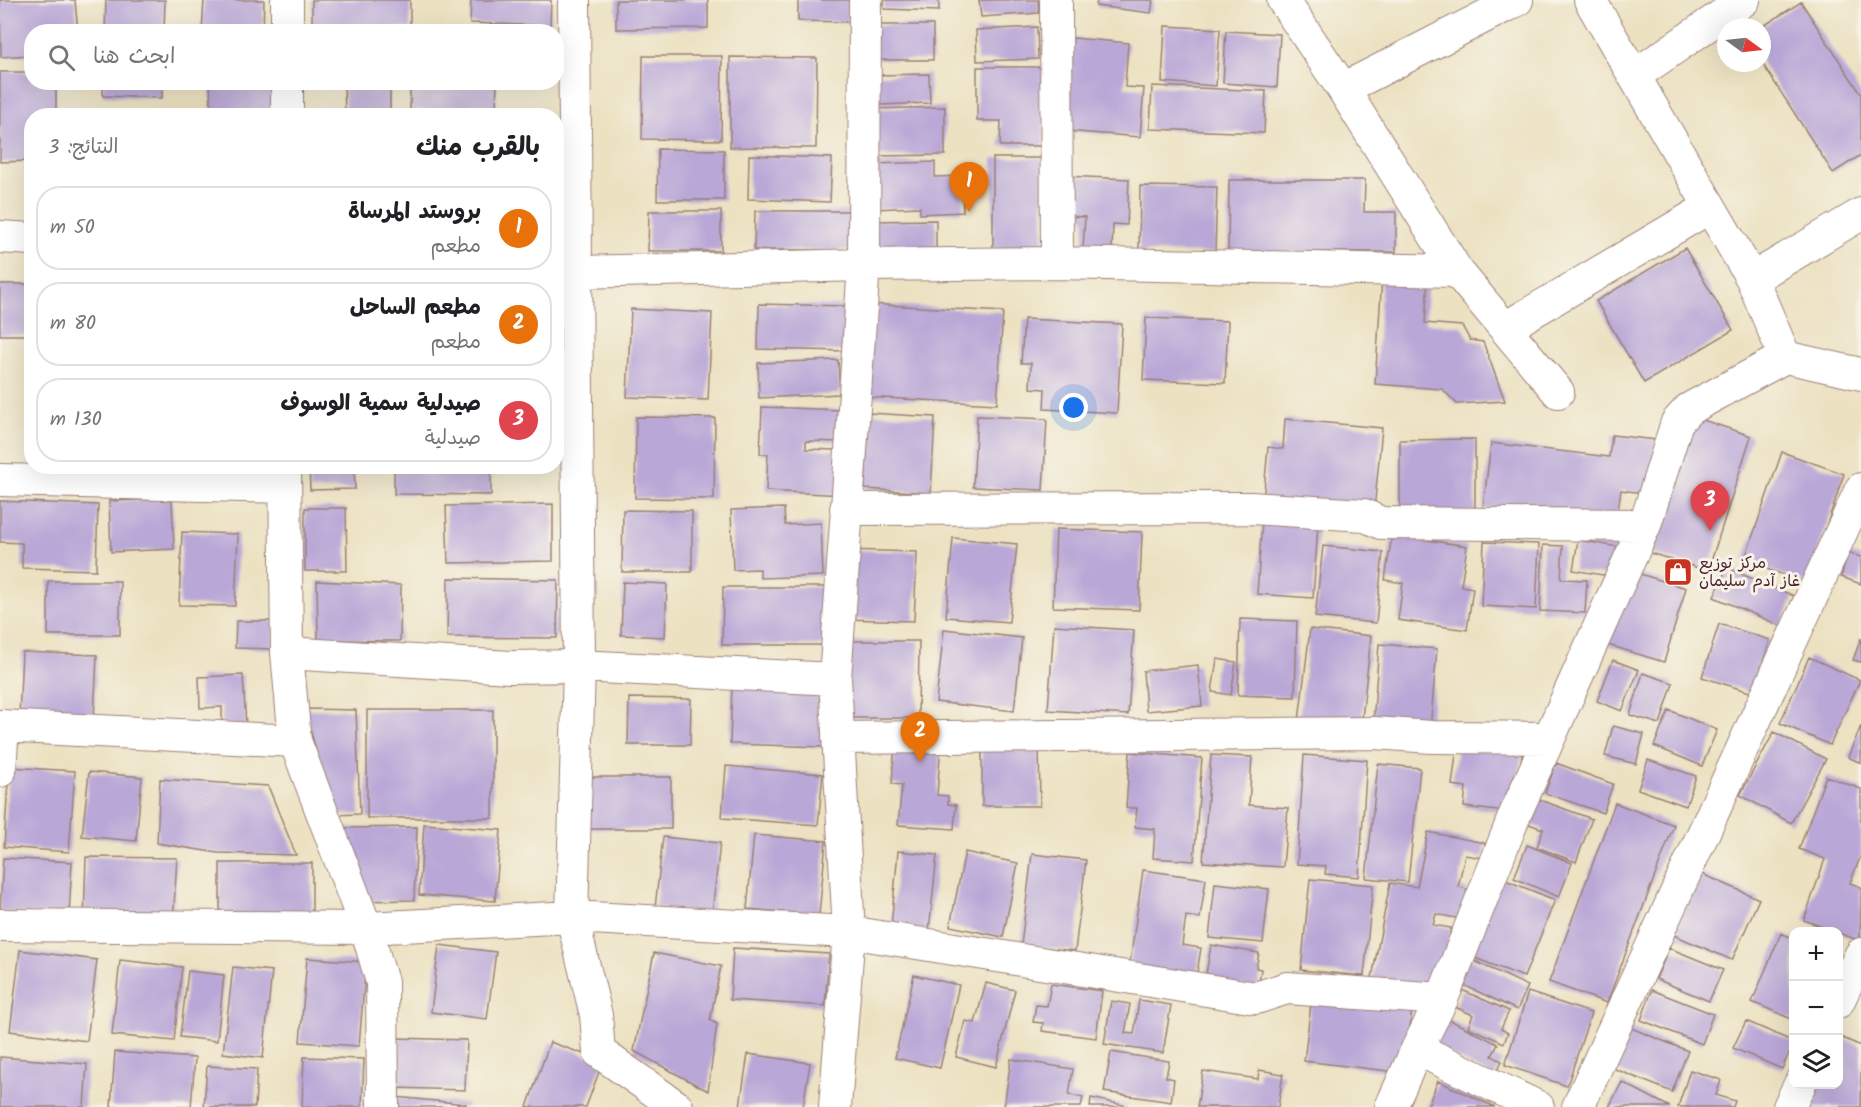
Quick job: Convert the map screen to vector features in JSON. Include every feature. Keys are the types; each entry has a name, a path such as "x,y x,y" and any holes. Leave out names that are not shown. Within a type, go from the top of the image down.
{"street":[{"path":"287,0 287,24"},
{"path":"574,0 567,271 579,666 572,917 596,1015 599,1052 677,1107"},
{"path":"835,1107 849,932 835,679 864,265 865,0"},
{"path":"1056,0 1057,263"},
{"path":"1284,0 1457,271 1558,392"},
{"path":"1343,90 1517,0"},
{"path":"1590,0 1752,279 1785,357"},
{"path":"1634,76 1744,0"},
{"path":"287,90 287,108"},
{"path":"1505,328 1710,207"},
{"path":"1752,279 1861,214"},
{"path":"0,237 24,238"},
{"path":"567,271 1057,263 1457,271"},
{"path":"1391,1107 1442,999 1516,812 1645,525 1677,422 1689,409 1785,357 1861,374"},
{"path":"0,480 284,477 287,653 295,741 366,928 382,982 383,1107"},
{"path":"1578,1107 1861,489"},
{"path":"846,509 1251,508 1364,515 1381,523 1645,525"},
{"path":"287,653 510,667 579,666 835,679"},
{"path":"0,771 2,726 295,741"},
{"path":"838,738 1363,733 1432,737 1549,738"},
{"path":"0,925 366,928 572,917 849,932 1256,998 1287,988 1442,999"},
{"path":"1843,993 1861,954"},
{"path":"1417,1049 1538,1107"},
{"path":"1789,1107 1798,1089"}],"building":[{"path":"0,0 75,0 77,24 24,24 24,56 1,57"},
{"path":"106,0 165,0 164,24 105,24"},
{"path":"204,0 264,0 263,24 202,24"},
{"path":"312,0 410,0 410,24 312,24"},
{"path":"471,0 551,0 550,24 470,23"},
{"path":"616,0 708,0 708,28 616,29"},
{"path":"798,0 849,0 849,22 798,21"},
{"path":"884,0 939,0 939,11 884,9"},
{"path":"979,0 1038,0 1039,13 981,17"},
{"path":"1097,0 1153,0 1151,13 1096,6"},
{"path":"1801,2 1861,94 1861,155 1833,173 1768,72 1771,72 1771,21"},
{"path":"872,25 933,25 933,60 872,60"},
{"path":"1165,26 1220,29 1216,86 1162,82"},
{"path":"1037,27 1038,59 977,61 976,30"},
{"path":"1226,31 1280,34 1277,87 1223,83"},
{"path":"1073,38 1128,43 1125,87 1144,88 1140,137 1065,131"},
{"path":"643,56 722,56 721,140 642,139"},
{"path":"730,57 817,58 816,148 730,147"},
{"path":"977,67 1044,67 1044,146 1000,146 1001,121 977,121"},
{"path":"0,72 24,72 24,90 56,90 56,108 24,108 24,161 0,162"},
{"path":"929,74 930,103 878,105 877,75"},
{"path":"1152,86 1266,91 1264,133 1150,129"},
{"path":"103,90 162,90 162,98 103,96"},
{"path":"210,90 274,90 276,108 211,108"},
{"path":"344,90 390,90 390,108 345,108"},
{"path":"410,90 497,90 496,108 410,108"},
{"path":"945,107 945,155 874,156 873,109"},
{"path":"658,149 724,150 724,200 657,200"},
{"path":"749,155 832,158 830,202 748,199"},
{"path":"993,158 1043,158 1043,249 993,250"},
{"path":"935,162 935,177 962,176 963,212 920,214 920,207 874,209 873,164"},
{"path":"1065,176 1129,179 1127,225 1113,224 1112,250 1083,249 1085,217 1063,216"},
{"path":"1229,180 1365,180 1364,212 1396,212 1396,252 1228,252"},
{"path":"1140,186 1217,187 1215,253 1139,252"},
{"path":"649,211 721,211 721,251 648,251"},
{"path":"755,211 853,211 853,250 754,250"},
{"path":"936,220 936,257 873,257 872,221"},
{"path":"1685,248 1733,330 1644,383 1596,301"},
{"path":"1382,277 1428,280 1425,323 1462,326 1470,340 1483,342 1505,401 1457,404 1442,389 1375,384"},
{"path":"0,284 24,284 24,335 0,335"},
{"path":"759,304 848,306 847,351 758,349"},
{"path":"870,304 1003,312 997,404 865,397"},
{"path":"631,309 712,313 708,400 627,397"},
{"path":"1146,318 1228,321 1225,383 1143,380"},
{"path":"1024,319 1122,324 1117,413 1044,409 1045,389 1030,388 1031,363 1021,363"},
{"path":"838,360 840,394 759,398 758,363"},
{"path":"762,407 843,410 842,442 806,441 806,449 836,450 844,495 766,491 768,454 760,454"},
{"path":"869,413 935,417 931,493 865,489"},
{"path":"977,416 1047,419 1043,490 973,487"},
{"path":"1691,416 1751,436 1708,571 1647,552"},
{"path":"636,417 715,418 714,499 635,498"},
{"path":"1285,419 1382,428 1374,511 1263,502 1268,447 1283,449"},
{"path":"1612,435 1656,440 1649,494 1621,490 1616,523 1483,508 1491,443 1609,457"},
{"path":"1475,439 1475,513 1400,512 1400,440"},
{"path":"1782,452 1844,474 1807,583 1744,561"},
{"path":"179,474 254,474 254,475 179,477"},
{"path":"309,474 354,474 355,489 310,490"},
{"path":"394,474 491,474 491,495 394,494"},
{"path":"172,499 174,549 111,552 109,501"},
{"path":"0,501 98,505 96,570 22,568 22,543 0,542"},
{"path":"553,504 553,561 448,563 446,506"},
{"path":"305,508 346,508 347,571 305,571"},
{"path":"784,508 785,525 821,523 823,576 760,578 760,569 733,570 731,510"},
{"path":"623,510 692,511 692,572 622,572"},
{"path":"1262,520 1318,524 1313,598 1257,594"},
{"path":"1056,529 1142,532 1139,610 1053,607"},
{"path":"182,532 238,534 235,606 179,605"},
{"path":"1392,535 1467,546 1461,586 1473,588 1467,630 1398,620 1403,583 1385,580"},
{"path":"953,538 1017,544 1009,622 946,617"},
{"path":"1578,540 1619,547 1614,577 1573,570"},
{"path":"1484,542 1539,544 1536,609 1481,606"},
{"path":"1543,545 1563,546 1561,579 1587,580 1585,613 1540,611"},
{"path":"1323,546 1383,552 1376,623 1315,617"},
{"path":"845,550 917,552 914,621 843,619"},
{"path":"1848,553 1861,557 1861,584 1841,577"},
{"path":"1727,568 1794,596 1781,626 1714,597"},
{"path":"1630,571 1686,588 1664,662 1608,645"},
{"path":"448,578 558,580 557,638 447,637"},
{"path":"48,581 120,581 120,635 48,635"},
{"path":"317,581 401,585 400,641 318,640"},
{"path":"623,582 667,584 665,637 621,635"},
{"path":"723,587 828,587 828,645 722,645"},
{"path":"1240,619 1297,621 1295,697 1238,695"},
{"path":"236,621 275,621 274,649 235,648"},
{"path":"1719,624 1770,640 1753,693 1702,677"},
{"path":"1054,625 1134,630 1128,715 1048,710"},
{"path":"944,629 1022,638 1014,711 936,702"},
{"path":"1310,629 1371,636 1361,728 1299,721"},
{"path":"1861,638 1861,662 1853,660"},
{"path":"845,641 919,641 918,718 844,718"},
{"path":"1379,644 1437,649 1430,730 1373,725"},
{"path":"22,652 97,655 94,720 19,717"},
{"path":"1809,657 1860,680 1830,745 1780,723"},
{"path":"1217,659 1236,662 1231,695 1212,692"},
{"path":"1613,660 1639,670 1622,711 1597,701"},
{"path":"1198,665 1202,706 1146,711 1143,671"},
{"path":"1643,673 1673,683 1660,724 1630,715"},
{"path":"243,675 246,727 222,728 222,707 200,708 199,677"},
{"path":"732,684 826,687 824,747 730,744"},
{"path":"629,698 691,699 690,745 628,745"},
{"path":"305,709 356,710 360,814 333,815"},
{"path":"367,710 493,710 493,818 367,818"},
{"path":"1669,710 1717,730 1702,766 1654,746"},
{"path":"1613,726 1644,734 1636,764 1605,756"},
{"path":"1861,726 1861,763 1848,757"},
{"path":"1774,732 1826,759 1791,823 1740,795"},
{"path":"1039,739 1040,806 982,806 982,740"},
{"path":"895,741 941,744 937,795 948,796 948,804 956,805 954,829 898,825 902,785 892,784"},
{"path":"1457,747 1522,754 1515,813 1464,807 1466,787 1452,785"},
{"path":"1130,752 1202,758 1194,861 1153,858 1155,829 1135,827 1137,808 1126,808"},
{"path":"1211,755 1252,757 1249,805 1288,808 1283,867 1203,862"},
{"path":"1304,755 1367,760 1359,877 1325,874 1326,866 1297,864"},
{"path":"1648,760 1696,776 1686,806 1638,789"},
{"path":"1556,763 1613,784 1603,813 1545,793"},
{"path":"1378,764 1420,768 1408,882 1366,878"},
{"path":"726,766 823,774 818,825 722,818"},
{"path":"9,767 75,771 69,852 4,847"},
{"path":"89,772 142,777 136,841 82,836"},
{"path":"1826,776 1861,789 1861,855 1850,883 1861,887 1860,941 1843,935 1843,927 1823,927 1804,920 1825,859 1799,849"},
{"path":"581,777 671,777 671,829 581,829"},
{"path":"160,779 268,786 296,855 218,853 157,843"},
{"path":"1535,798 1592,819 1576,862 1537,847 1543,829 1526,823"},
{"path":"1615,803 1674,825 1607,1003 1549,982"},
{"path":"424,824 501,830 495,901 419,895"},
{"path":"417,827 414,900 361,901 346,828"},
{"path":"1428,832 1485,843 1483,858 1465,855 1458,887 1467,889 1461,919 1436,914 1433,925 1451,928 1439,991 1372,978 1390,883 1417,887"},
{"path":"754,835 826,841 819,915 747,909"},
{"path":"663,837 720,843 712,914 655,908"},
{"path":"1527,845 1572,863 1559,897 1514,878"},
{"path":"898,851 937,855 929,931 891,927"},
{"path":"965,852 1018,863 1003,937 950,926"},
{"path":"1032,854 1086,860 1075,951 1021,945"},
{"path":"86,857 177,858 173,923 84,920"},
{"path":"3,858 72,862 69,915 0,912"},
{"path":"220,863 312,863 312,920 220,920"},
{"path":"1143,870 1206,879 1200,918 1186,916 1182,945 1201,948 1196,979 1129,969"},
{"path":"1700,873 1759,899 1732,960 1674,935"},
{"path":"1498,877 1555,900 1524,977 1467,955"},
{"path":"1310,879 1373,885 1364,976 1301,970"},
{"path":"1215,883 1269,889 1263,943 1209,938"},
{"path":"1781,933 1789,937 1789,1018 1752,1002"},
{"path":"439,945 496,952 487,1019 431,1012"},
{"path":"1211,945 1259,953 1256,968 1261,969 1258,989 1205,980"},
{"path":"733,948 829,954 825,1006 730,1000"},
{"path":"1669,948 1723,970 1709,1001 1656,979"},
{"path":"20,950 97,960 87,1041 10,1031"},
{"path":"654,953 721,966 710,1020 717,1024 708,1091 634,1051"},
{"path":"1466,957 1528,986 1517,1010 1455,981"},
{"path":"307,958 366,962 359,1046 300,1042"},
{"path":"120,960 182,967 174,1041 112,1035"},
{"path":"233,967 272,971 263,1058 223,1053"},
{"path":"188,971 224,975 217,1041 180,1037"},
{"path":"914,975 959,985 940,1068 895,1058"},
{"path":"986,983 1015,990 996,1067 956,1057 965,1021 975,1023"},
{"path":"1051,984 1102,991 1096,1038 1042,1031 1043,1023 1033,1022 1036,1005 1047,1006"},
{"path":"1462,990 1509,1011 1501,1029 1508,1033 1504,1043 1468,1027 1473,1015 1455,1007"},
{"path":"1652,990 1713,1014 1702,1044 1641,1020"},
{"path":"1528,992 1591,1013 1567,1086 1505,1065"},
{"path":"1312,995 1412,1008 1405,1073 1304,1061"},
{"path":"1139,1000 1171,1005 1163,1053 1104,1044 1111,1001 1130,1004 1125,1033 1134,1034"},
{"path":"1446,1018 1498,1044 1492,1056 1502,1061 1494,1077 1432,1045"},
{"path":"1746,1021 1789,1040 1789,1053 1782,1069 1733,1048"},
{"path":"1626,1026 1688,1051 1672,1092 1610,1067"},
{"path":"396,1038 467,1040 465,1090 395,1088"},
{"path":"1843,1038 1861,1046 1861,1107 1803,1107 1811,1089 1843,1089"},
{"path":"550,1042 603,1061 586,1107 527,1107"},
{"path":"115,1052 195,1058 191,1107 111,1107"},
{"path":"1111,1052 1169,1061 1166,1077 1174,1079 1171,1102 1104,1092"},
{"path":"748,1054 810,1063 803,1107 740,1106"},
{"path":"0,1057 87,1064 84,1107 0,1107"},
{"path":"304,1057 364,1059 362,1107 302,1107"},
{"path":"1011,1059 1073,1069 1069,1095 1083,1097 1081,1107 1004,1107"},
{"path":"207,1066 257,1069 255,1107 204,1107"},
{"path":"1259,1070 1283,1074 1278,1107 1197,1107 1203,1071 1258,1079"},
{"path":"1690,1070 1721,1080 1716,1095 1735,1101 1733,1107 1678,1107"},
{"path":"1438,1081 1495,1107 1427,1107"},
{"path":"1622,1082 1670,1107 1609,1107"},
{"path":"395,1097 466,1104 466,1107 394,1107"},
{"path":"1091,1098 1128,1106 1128,1107 1090,1107"}],"place":[{"name":"بروستد المرساة","path":"969,212"},
{"name":"صيدلية سمية الوسوف","path":"1710,531"},
{"name":"مركز توزيع غاز آدم سليمان","path":"1678,572"},
{"name":"مطعم الساحل","path":"920,762"}]}
